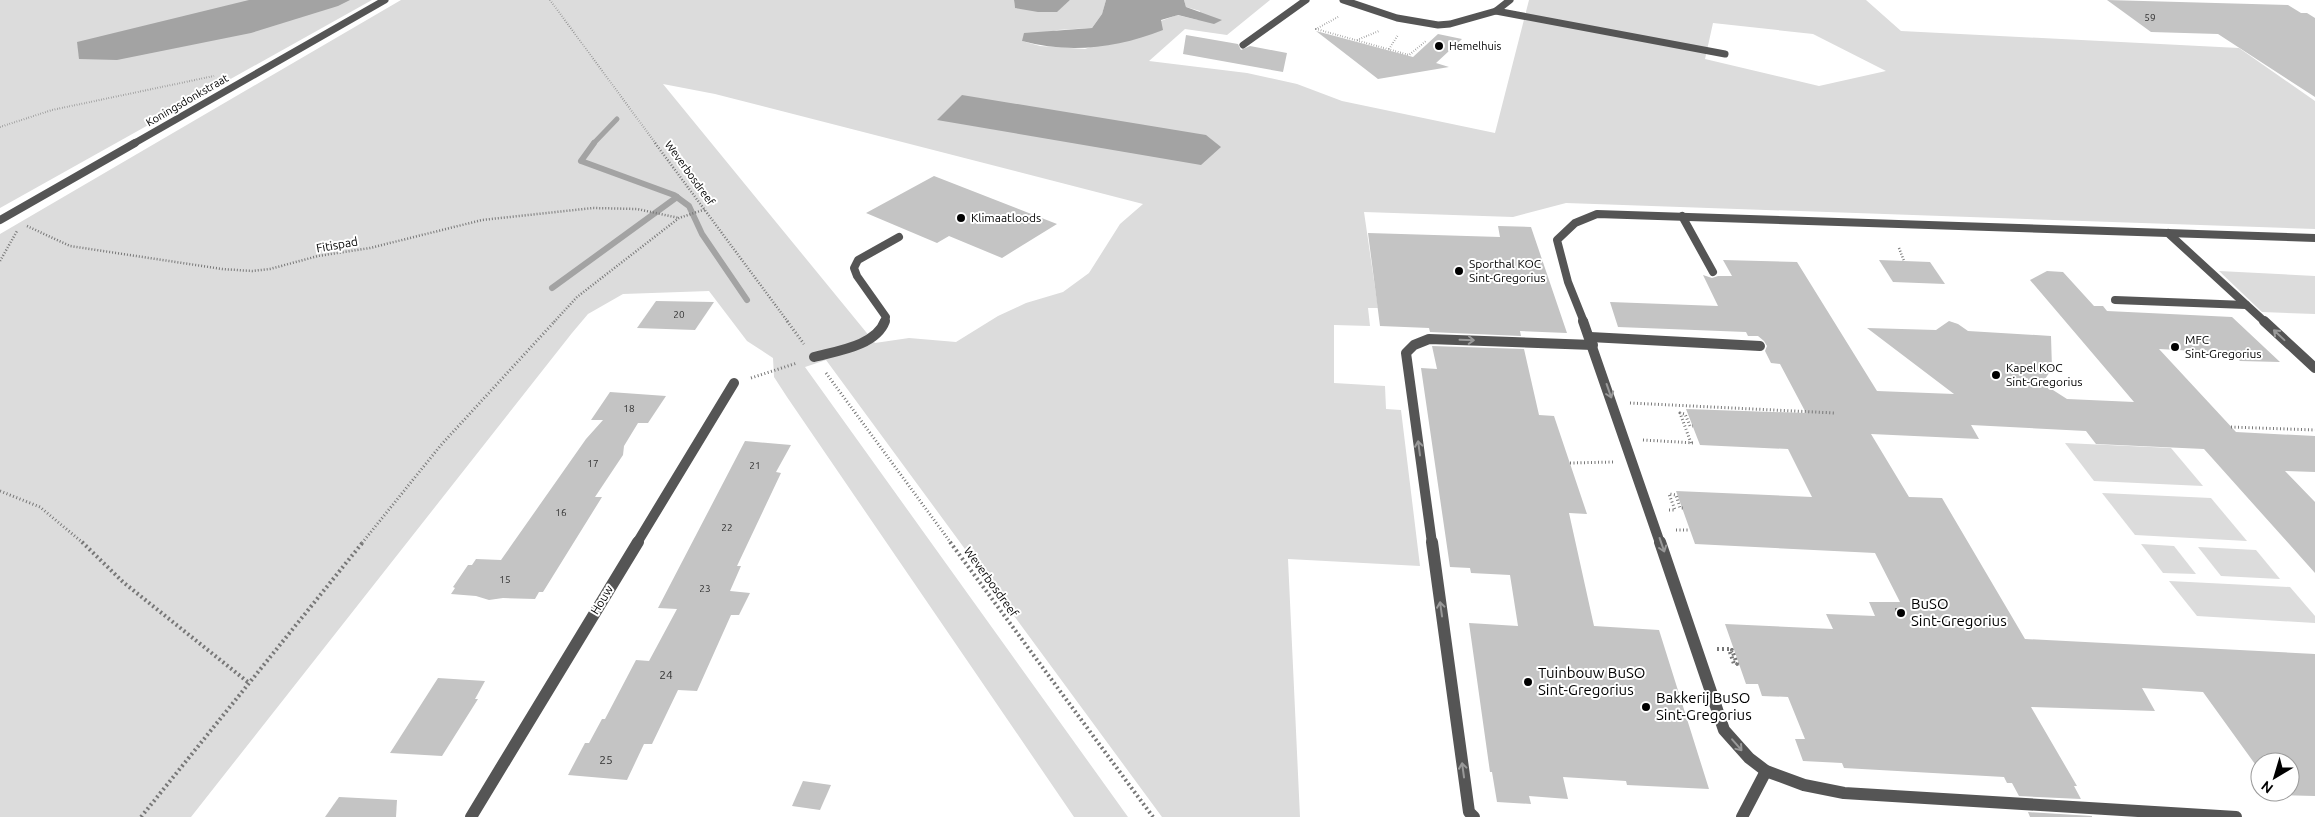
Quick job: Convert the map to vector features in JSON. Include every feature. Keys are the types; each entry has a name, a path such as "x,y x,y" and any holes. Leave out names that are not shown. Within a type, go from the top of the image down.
{"street":[{"name":"Koningsdonkstraat","path":"0,220 385,0"},
{"path":"1243,45 1306,0"},
{"path":"1343,0 1367,10 1397,18 1442,25 1496,11 1510,0"},
{"path":"1496,11 1725,54"},
{"path":"2236,817 1844,793 1806,787 1766,771 1749,758 1724,730 1591,341 1568,282 1557,240 1568,226 1581,218 1597,214 2315,238"},
{"path":"1682,216 1713,272"},
{"path":"2168,233 2315,368"},
{"path":"814,357 867,340 885,326 886,317 857,276 854,268 858,260 899,237"},
{"path":"2115,300 2246,304"},
{"path":"1474,817 1469,812 1406,353 1414,345 1430,339 1760,346"},
{"name":"Houw","path":"471,817 734,383"},
{"path":"1742,817 1766,771"}],"path":[{"name":"Weverbosdreef","path":"550,0 1153,817"},
{"path":"1367,10 1343,14 1316,29 1409,54 1413,53 1442,25"},
{"path":"0,127 52,110 218,76"},
{"name":"Fitispad","path":"0,261 22,224 42,231 70,246 222,269 252,271 270,269 318,256 370,248 482,220 593,208 648,211 679,218"},
{"path":"141,817 441,445 577,298 679,218 706,209"},
{"path":"1899,248 1904,261"},
{"path":"734,383 814,357"},
{"path":"1629,403 1835,413"},
{"path":"1642,440 1693,443 1680,413 1685,414 1690,426 1693,426"},
{"path":"2231,427 2315,430"},
{"path":"1570,463 1633,462"},
{"path":"0,491 40,507 80,540 123,582 168,620 209,649 249,682"},
{"path":"1675,510 1669,494 1676,494 1680,508 1683,508"},
{"path":"1895,610 1905,610"},
{"path":"1729,649 1734,664 1737,664 1732,650 1734,650"}],"shaded area":[{"path":"0,0 372,0 0,208"},
{"path":"249,0 350,0 338,6 251,33 117,60 79,59 77,42"},
{"path":"401,0 1014,0 1015,8 1056,12 1070,0 1106,0 1102,14 1092,28 1057,30 1022,41 1040,46 1085,49 1177,15 1198,20 1200,11 1186,7 1184,0 1270,0 1227,35 1185,29 1149,61 1247,73 1297,84 1342,101 1495,133 1529,0 1866,0 1901,31 2239,48 2315,101 2315,229 1566,203 1513,217 1364,212 1378,308 1368,308 1370,326 1334,325 1334,383 1385,386 1386,409 1401,410 1420,566 1288,559 1300,817 1162,817 826,360 805,367 1128,817 1074,817 787,397 774,377 773,358 747,341 709,291 623,294 588,314 191,817 0,817 0,234","holes":["1713,23 1813,34 1886,71 1819,86 1705,59","663,84 715,94 1143,204 1120,224 1089,273 1063,292 1026,303 998,316 956,342 909,338 875,343"]},
{"path":"1014,0 1070,0 1057,12 1038,12 1015,8"},
{"path":"1106,0 1184,0 1186,7 1222,20 1214,24 1178,15 1161,20 1163,30 1129,41 1093,47 1058,47 1022,41 1024,33 1092,28 1102,14"},
{"path":"962,95 1206,135 1221,147 1201,165 937,120"},
{"path":"2219,271 2315,276 2315,314 2262,312"},
{"path":"2065,443 2171,448 2203,486 2094,481"},
{"path":"2102,493 2211,498 2247,541 2135,535"},
{"path":"2141,544 2174,546 2196,574 2163,573"},
{"path":"2198,547 2256,550 2280,579 2221,576"},
{"path":"2169,581 2290,587 2315,616 2315,623 2197,616"}],"building":[{"path":"2107,0 2288,5 2301,13 2307,13 2315,18 2315,97 2218,34 2151,32"},
{"path":"1316,31 1413,57 1438,34 1462,39 1436,63 1449,67 1378,79"},
{"path":"1186,35 1238,44 1241,50 1250,46 1287,53 1283,72 1183,54"},
{"name":"Klimaatloods","path":"934,176 1057,224 1002,258 949,236 937,243 866,213"},
{"name":"Sporthal KOC Sint-Gregorius","path":"1498,226 1531,227 1567,333 1520,331 1521,336 1430,332 1429,328 1380,326 1368,233 1500,237"},
{"path":"1723,260 1797,262 1877,391 1954,394 1867,328 1936,330 1949,321 1958,324 1968,331 2051,336 2052,369 2042,383 2067,399 2134,402 2030,280 2047,271 2063,272 2094,306 2103,306 2107,311 2232,317 2280,362 2240,361 2232,353 2159,349 2236,432 2315,436 2315,472 2285,471 2315,502 2315,573 2204,449 2096,444 2086,431 1971,425 1979,439 1871,434 1909,497 1942,498 2025,639 2315,654 2315,796 2300,796 2300,752 2250,752 2250,757 2203,692 2142,688 2155,711 2031,707 2077,786 2074,786 2081,799 2019,796 2012,783 2007,783 2004,777 1844,768 1842,763 1803,761 1795,739 1805,739 1788,697 1762,696 1758,684 1746,684 1725,624 1833,629 1826,614 1875,616 1869,602 1900,602 1875,553 1695,544 1676,491 1812,497 1788,449 1700,445 1686,409 1806,413 1780,364 1771,363 1765,351 1767,346 1758,336 1748,336 1746,332 1618,327 1610,302 1718,306 1703,275 1712,278 1732,276"},
{"path":"1879,260 1930,262 1945,284 1893,282"},
{"path":"656,301 714,302 695,330 637,328"},
{"path":"1432,346 1524,349 1539,415 1554,416 1587,514 1569,513 1594,626 1659,630 1709,789 1627,785 1626,781 1563,777 1568,799 1529,796 1531,804 1497,802 1492,772 1490,772 1469,623 1518,626 1510,575 1471,573 1470,568 1450,567 1421,368 1437,369"},
{"path":"610,392 666,396 648,423 638,423 624,446 623,455 595,497 602,497 543,592 539,592 535,599 503,598 489,600 476,596 451,594 455,588 453,587 468,565 472,565 476,559 501,560 586,439 603,420 591,420"},
{"path":"745,441 791,445 776,472 781,473 737,566 741,566 730,591 750,593 739,615 731,615 697,691 678,690 652,744 644,744 627,780 568,775 585,743 589,743 602,719 605,719 636,660 649,661 677,609 658,608"},
{"path":"438,678 485,681 475,699 478,699 442,756 390,753"},
{"path":"803,781 831,785 820,810 792,806"},
{"path":"339,797 397,800 396,817 325,817"},
{"path":"2028,812 2092,816 2092,817 2030,817"}],"waterway":[{"path":"593,144 617,119"},
{"path":"594,143 581,161 677,197"},
{"path":"552,288 677,197"},
{"path":"677,197 689,206 702,234 747,300"}],"place":[{"name":"Hemelhuis","path":"1439,46"},
{"name":"Klimaatloods","path":"961,218"},
{"name":"Sporthal KOC Sint-Gregorius","path":"1459,271"},
{"name":"MFC Sint-Gregorius","path":"2175,347"},
{"name":"Kapel KOC Sint-Gregorius","path":"1996,375"},
{"name":"BuSO Sint-Gregorius","path":"1901,613"},
{"name":"Tuinbouw BuSO Sint-Gregorius","path":"1528,682"},
{"name":"Bakkerij BuSO Sint-Gregorius","path":"1646,707"}]}
